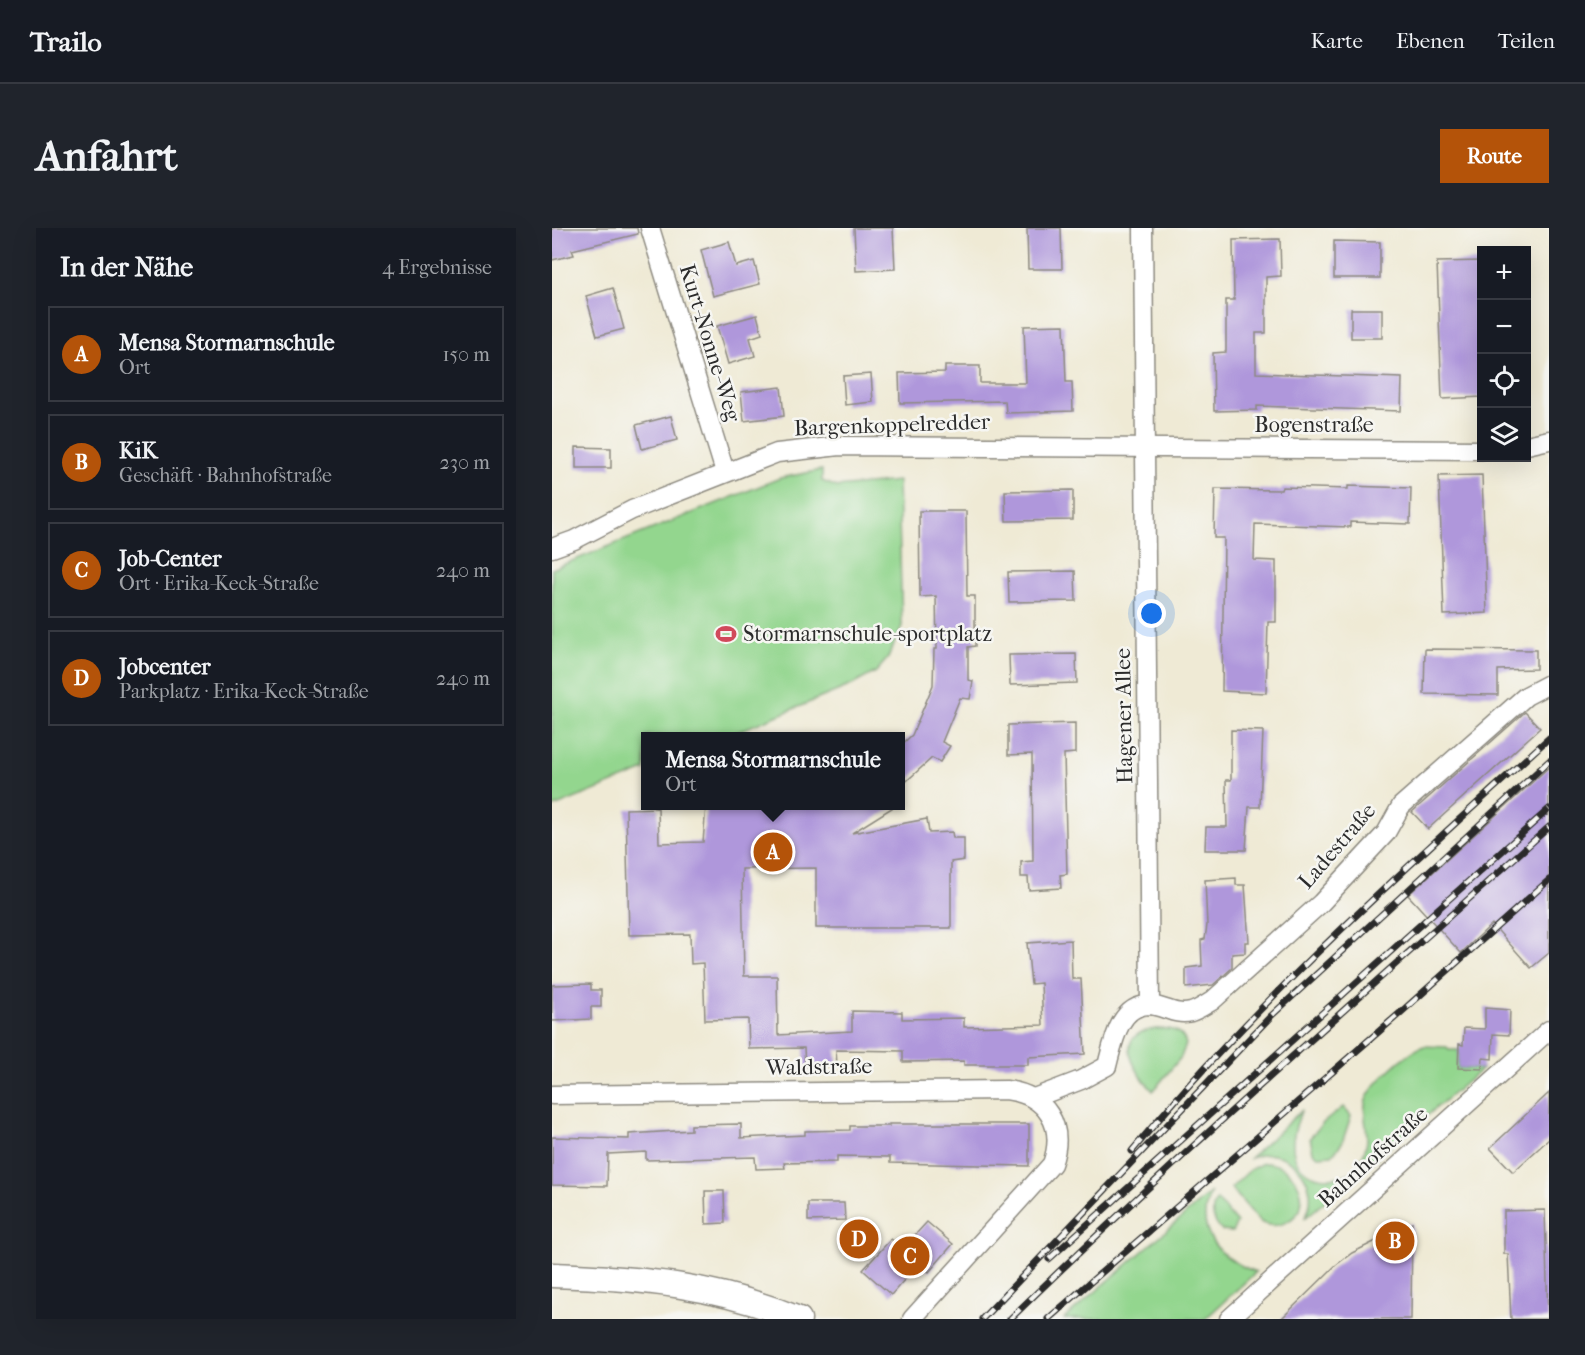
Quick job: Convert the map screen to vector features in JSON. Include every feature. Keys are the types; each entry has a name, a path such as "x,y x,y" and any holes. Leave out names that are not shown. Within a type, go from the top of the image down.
{"main road":[{"path":"552,1275 691,1287 745,1298 799,1319"}],"street":[{"name":"Kurt-Nonne-Weg","path":"650,228 725,472"},
{"name":"Hagener Allee","path":"1143,228 1150,1005"},
{"path":"1531,444 1549,440"},
{"name":"Bargenkoppelredder","path":"552,548 574,540 632,510 777,453 839,446 1145,448"},
{"name":"Bogenstraße","path":"1145,448 1477,450"},
{"name":"Ladestraße","path":"1150,1005 1172,1013 1191,1012 1212,1002 1321,903 1386,833 1401,806 1526,696 1549,684"},
{"path":"912,1319 1042,1178 1052,1164 1057,1141 1052,1118 1034,1098 1081,1080 1107,1066 1114,1036 1123,1019 1136,1008 1150,1005"},
{"name":"Bahnhofstraße","path":"1229,1319 1549,1030"},
{"name":"Waldstraße","path":"552,1095 960,1090 1023,1092 1034,1098"}],"green space":[{"name":"Stormarnschule-sportplatz","path":"822,470 822,481 837,487 898,481 902,626 888,658 876,672 852,685 737,732 641,732 641,772 552,808 552,569 780,478"},
{"path":"1155,1029 1174,1030 1181,1035 1186,1044 1181,1057 1153,1091 1139,1074 1130,1055 1130,1046 1133,1038"},
{"path":"1424,1046 1459,1050 1458,1068 1482,1069 1364,1169 1358,1163 1366,1147 1365,1104 1368,1097 1389,1070"},
{"path":"1343,1107 1351,1116 1342,1143 1332,1155 1318,1156 1313,1152 1310,1138 1323,1123"},
{"path":"1301,1111 1293,1139 1294,1154 1298,1163 1304,1170 1320,1177 1330,1178 1350,1173 1354,1177 1304,1219 1309,1206 1310,1192 1299,1169 1288,1160 1276,1155 1263,1155 1249,1159"},
{"path":"1263,1163 1272,1164 1287,1171 1298,1184 1301,1192 1300,1210 1282,1224 1271,1225 1260,1222 1231,1188 1251,1169"},
{"path":"1211,1192 1205,1220 1213,1242 1232,1260 1256,1272 1205,1319 1064,1319"},
{"path":"1217,1200 1237,1223 1232,1232 1222,1231 1214,1220 1213,1208"}],"building":[{"path":"552,228 637,228 638,234 572,250 574,255 552,260"},
{"path":"854,228 893,228 895,269 856,271"},
{"path":"1027,228 1061,228 1062,269 1028,269"},
{"path":"1280,239 1281,276 1266,277 1266,333 1256,333 1256,373 1402,378 1401,411 1257,406 1257,410 1214,411 1213,353 1226,352 1226,300 1234,300 1233,240"},
{"path":"1334,241 1380,242 1380,278 1334,278"},
{"path":"729,242 736,266 754,261 760,284 713,296 701,250"},
{"path":"1477,261 1477,397 1442,399 1437,262"},
{"path":"613,288 624,329 597,336 586,296"},
{"path":"1351,309 1382,309 1382,338 1351,338"},
{"path":"757,315 762,334 750,338 755,356 728,364 717,326"},
{"path":"1064,325 1066,382 1072,382 1073,411 1006,413 1005,401 900,403 899,373 945,372 945,366 980,366 980,383 1026,383 1024,326"},
{"path":"871,374 873,402 845,405 843,376"},
{"path":"781,387 784,416 744,421 741,392"},
{"path":"671,416 677,440 642,449 636,425"},
{"path":"576,447 611,448 611,468 576,468"},
{"path":"1482,475 1487,613 1444,615 1439,476"},
{"path":"1348,486 1411,488 1410,524 1350,522 1350,527 1255,524 1254,560 1276,561 1276,622 1268,622 1266,693 1222,691 1224,538 1214,538 1215,489 1281,490 1282,487 1348,489"},
{"path":"1073,490 1073,520 1006,521 1005,491"},
{"path":"919,511 966,511 967,596 975,596 975,646 968,647 968,680 973,681 970,699 960,698 942,742 950,746 940,762 932,758 905,782 905,741 912,735 933,685 934,649 937,649 936,596 920,597"},
{"path":"1075,571 1076,601 1009,602 1008,572"},
{"path":"1425,649 1536,650 1536,669 1498,670 1498,695 1424,694"},
{"path":"1076,654 1077,683 1010,685 1009,655"},
{"path":"1525,712 1540,728 1428,829 1412,812"},
{"path":"1075,723 1075,753 1064,754 1067,874 1060,875 1061,888 1029,890 1028,877 1021,877 1021,862 1033,861 1032,754 1008,755 1008,725"},
{"path":"1231,730 1263,731 1260,807 1249,807 1246,850 1205,850 1206,827 1227,827 1226,780 1231,780"},
{"path":"1549,767 1549,953 1531,968 1492,924 1461,953 1408,895"},
{"path":"626,809 658,810 659,843 703,842 706,810 889,810 852,833 927,819 929,833 952,832 953,838 964,838 964,860 951,862 951,928 816,928 816,868 742,869 744,976 777,976 778,1035 852,1031 852,1011 902,1012 902,1019 964,1018 964,1027 1043,1025 1041,983 1031,984 1027,943 1071,940 1072,979 1081,979 1085,1054 1028,1057 1028,1065 964,1065 964,1061 903,1062 903,1051 836,1050 837,1065 805,1067 804,1048 749,1049 748,1019 705,1020 703,963 691,964 690,934 629,935"},
{"path":"1236,878 1236,885 1245,885 1249,942 1245,942 1245,953 1232,954 1232,968 1213,985 1186,988 1186,968 1202,966 1201,940 1205,939 1207,925 1205,880"},
{"path":"591,984 591,990 601,990 601,1007 591,1007 591,1019 552,1021 552,985"},
{"path":"1485,1008 1510,1010 1509,1035 1493,1034 1492,1059 1483,1058 1482,1069 1458,1068 1459,1044 1463,1045 1464,1028 1485,1029"},
{"path":"1549,1093 1549,1139 1513,1172 1490,1148"},
{"path":"741,1124 741,1138 805,1135 805,1131 850,1130 850,1126 889,1126 889,1124 1029,1124 1029,1166 890,1163 890,1157 837,1156 837,1162 784,1163 785,1168 756,1169 755,1157 646,1160 646,1152 608,1154 607,1186 552,1185 552,1137 629,1139 629,1134 691,1130 691,1125"},
{"path":"705,1191 724,1191 725,1223 706,1224"},
{"path":"808,1203 844,1203 845,1220 808,1221"},
{"path":"1545,1210 1548,1319 1511,1319 1508,1254 1504,1254 1504,1211"},
{"path":"927,1222 953,1244 929,1272 919,1263 891,1295 863,1270 891,1239 903,1248"},
{"path":"1412,1223 1411,1319 1281,1319 1336,1265 1352,1253"}],"railway":[{"path":"1132,1151 1230,1041 1333,937 1549,738"},
{"path":"982,1319 1271,1016 1549,761"},
{"path":"1049,1259 1549,809"},
{"path":"1010,1319 1142,1193 1549,827"},
{"path":"1048,1319 1399,1014 1549,880"}],"place":[{"name":"Stormarnschule-sportplatz","path":"726,634"},
{"name":"Mensa Stormarnschule","path":"773,852"},
{"name":"Jobcenter","path":"859,1239"},
{"name":"KiK","path":"1395,1241"},
{"name":"Job-Center","path":"910,1256"}]}
